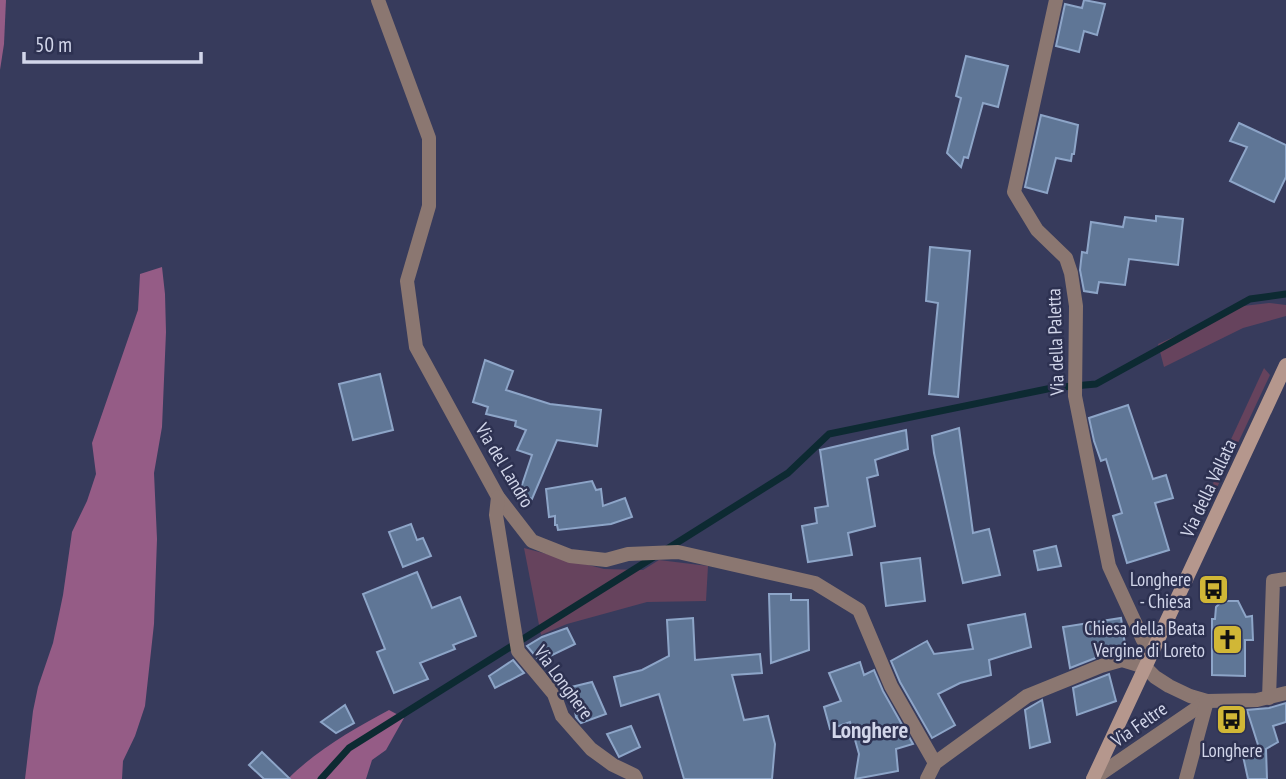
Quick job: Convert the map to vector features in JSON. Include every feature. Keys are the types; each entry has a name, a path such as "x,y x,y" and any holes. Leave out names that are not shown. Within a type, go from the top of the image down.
{"main road":[{"name":"Via della Vallata","path":"1093,779 1286,365"}],"street":[{"name":"Via del Landro","path":"378,0 429,138 429,206 407,281 416,347 498,497 532,541 570,556 606,560 628,554 678,552 815,583 859,610 891,686 935,763"},
{"name":"Via della Paletta","path":"1056,0 1014,192 1037,230 1066,258 1071,273 1076,306 1075,396 1109,566 1143,640 1154,646"},
{"name":"Via Longhere","path":"498,497 496,515 518,651 554,694 562,716 592,749 613,765 634,775 636,779"},
{"path":"1269,698 1273,581 1286,579"},
{"path":"927,779 935,763 1027,696 1122,660 1145,667"},
{"name":"Via Feltre","path":"1145,667 1168,686 1207,701 1257,700 1286,692"},
{"path":"1186,779 1207,701"},
{"name":"Via Feltre","path":"1093,779 1207,701"}],"shaded area":[{"path":"0,0 6,0 0,70"},
{"path":"162,267 166,332 162,427 154,473 157,539 154,624 145,706 123,761 122,779 25,779 33,711 53,643 72,532 96,474 92,443 138,310 140,274"},
{"path":"1269,303 1286,305 1286,316 1243,328 1164,367 1158,344 1243,306"},
{"path":"1264,368 1270,375 1212,498 1214,476"},
{"path":"524,548 604,569 643,570 659,560 708,566 706,601 647,602 567,624 541,635"},
{"path":"389,710 404,718 386,750 372,760 366,779 288,779 349,732"}],"building":[{"path":"1084,0 1105,4 1097,35 1084,31 1079,52 1056,46 1065,4 1082,8"},
{"path":"966,56 1008,66 998,107 983,103 968,158 964,157 961,167 947,153 961,98 956,96"},
{"path":"1041,115 1078,125 1071,161 1056,158 1047,193 1025,187"},
{"path":"1239,123 1286,145 1286,177 1274,202 1230,181 1247,147 1230,141"},
{"path":"1156,216 1183,219 1178,265 1129,259 1125,285 1099,282 1097,293 1084,291 1080,270 1082,252 1087,253 1091,222 1123,227 1125,217 1156,221"},
{"path":"930,247 970,251 958,397 929,394 938,303 926,301"},
{"path":"485,360 513,371 506,390 550,404 601,410 597,446 557,440 532,499 519,494 532,455 517,450 526,430 515,426 516,421 486,414 488,407 473,402"},
{"path":"380,374 393,430 353,440 339,384"},
{"path":"1128,405 1153,479 1166,475 1173,498 1155,503 1169,550 1127,563 1113,516 1122,513 1106,459 1101,461 1094,441 1089,418"},
{"path":"959,428 973,533 989,529 1000,575 963,583 932,436"},
{"path":"906,430 908,449 875,460 878,475 867,478 875,526 848,533 852,555 808,562 802,526 817,523 815,508 828,506 820,450"},
{"path":"592,481 596,490 601,489 603,506 625,498 632,517 611,524 558,530 555,516 549,517 546,489"},
{"path":"411,524 417,540 423,538 431,556 403,567 389,532"},
{"path":"1056,546 1061,566 1038,570 1034,551"},
{"path":"920,558 925,601 886,606 881,563"},
{"path":"417,572 432,608 460,597 476,636 453,645 455,649 420,663 428,679 394,693 377,652 385,649 363,594"},
{"path":"769,594 791,594 791,600 808,600 809,650 771,663"},
{"name":"Chiesa della Beata Vergine di Loreto","path":"1222,601 1238,601 1246,617 1252,616 1253,640 1245,640 1245,676 1212,675 1212,619 1215,619 1216,607"},
{"path":"1025,614 1031,647 989,660 991,675 960,683 938,694 955,725 932,738 891,661 927,641 934,654 973,649 968,625"},
{"path":"693,618 695,660 760,654 762,673 732,675 744,720 768,716 775,744 772,779 684,779 659,694 621,706 614,677 642,670 669,656 667,620"},
{"path":"1121,618 1126,651 1098,657 1070,668 1063,627"},
{"path":"567,628 575,644 550,656 551,659 542,664 527,646 542,637"},
{"path":"513,660 524,673 495,688 489,676"},
{"path":"860,662 864,675 874,670 913,744 896,749 898,771 855,779 859,754 850,722 830,729 824,707 841,701 829,673"},
{"path":"1109,674 1116,701 1077,715 1073,688"},
{"path":"592,682 606,714 581,723 576,717 571,687"},
{"path":"1042,700 1050,742 1030,748 1025,710"},
{"path":"1286,703 1286,722 1273,726 1278,742 1266,749 1267,779 1248,779 1243,756 1259,748 1247,710"},
{"path":"345,705 354,723 336,733 321,722"},
{"path":"631,726 640,747 619,757 607,734"},
{"path":"262,752 290,779 264,779 249,765"}],"waterway":[{"path":"667,549 788,473 829,434 1052,388 1096,384 1250,299 1286,294"},
{"path":"321,779 349,748 657,555"}],"place":[{"name":"Longhere - Chiesa","path":"1214,590"},
{"name":"Chiesa della Beata Vergine di Loreto","path":"1228,639"},
{"name":"Longhere","path":"1232,719"}],"district":[{"name":"Longhere","path":"870,730"}]}
